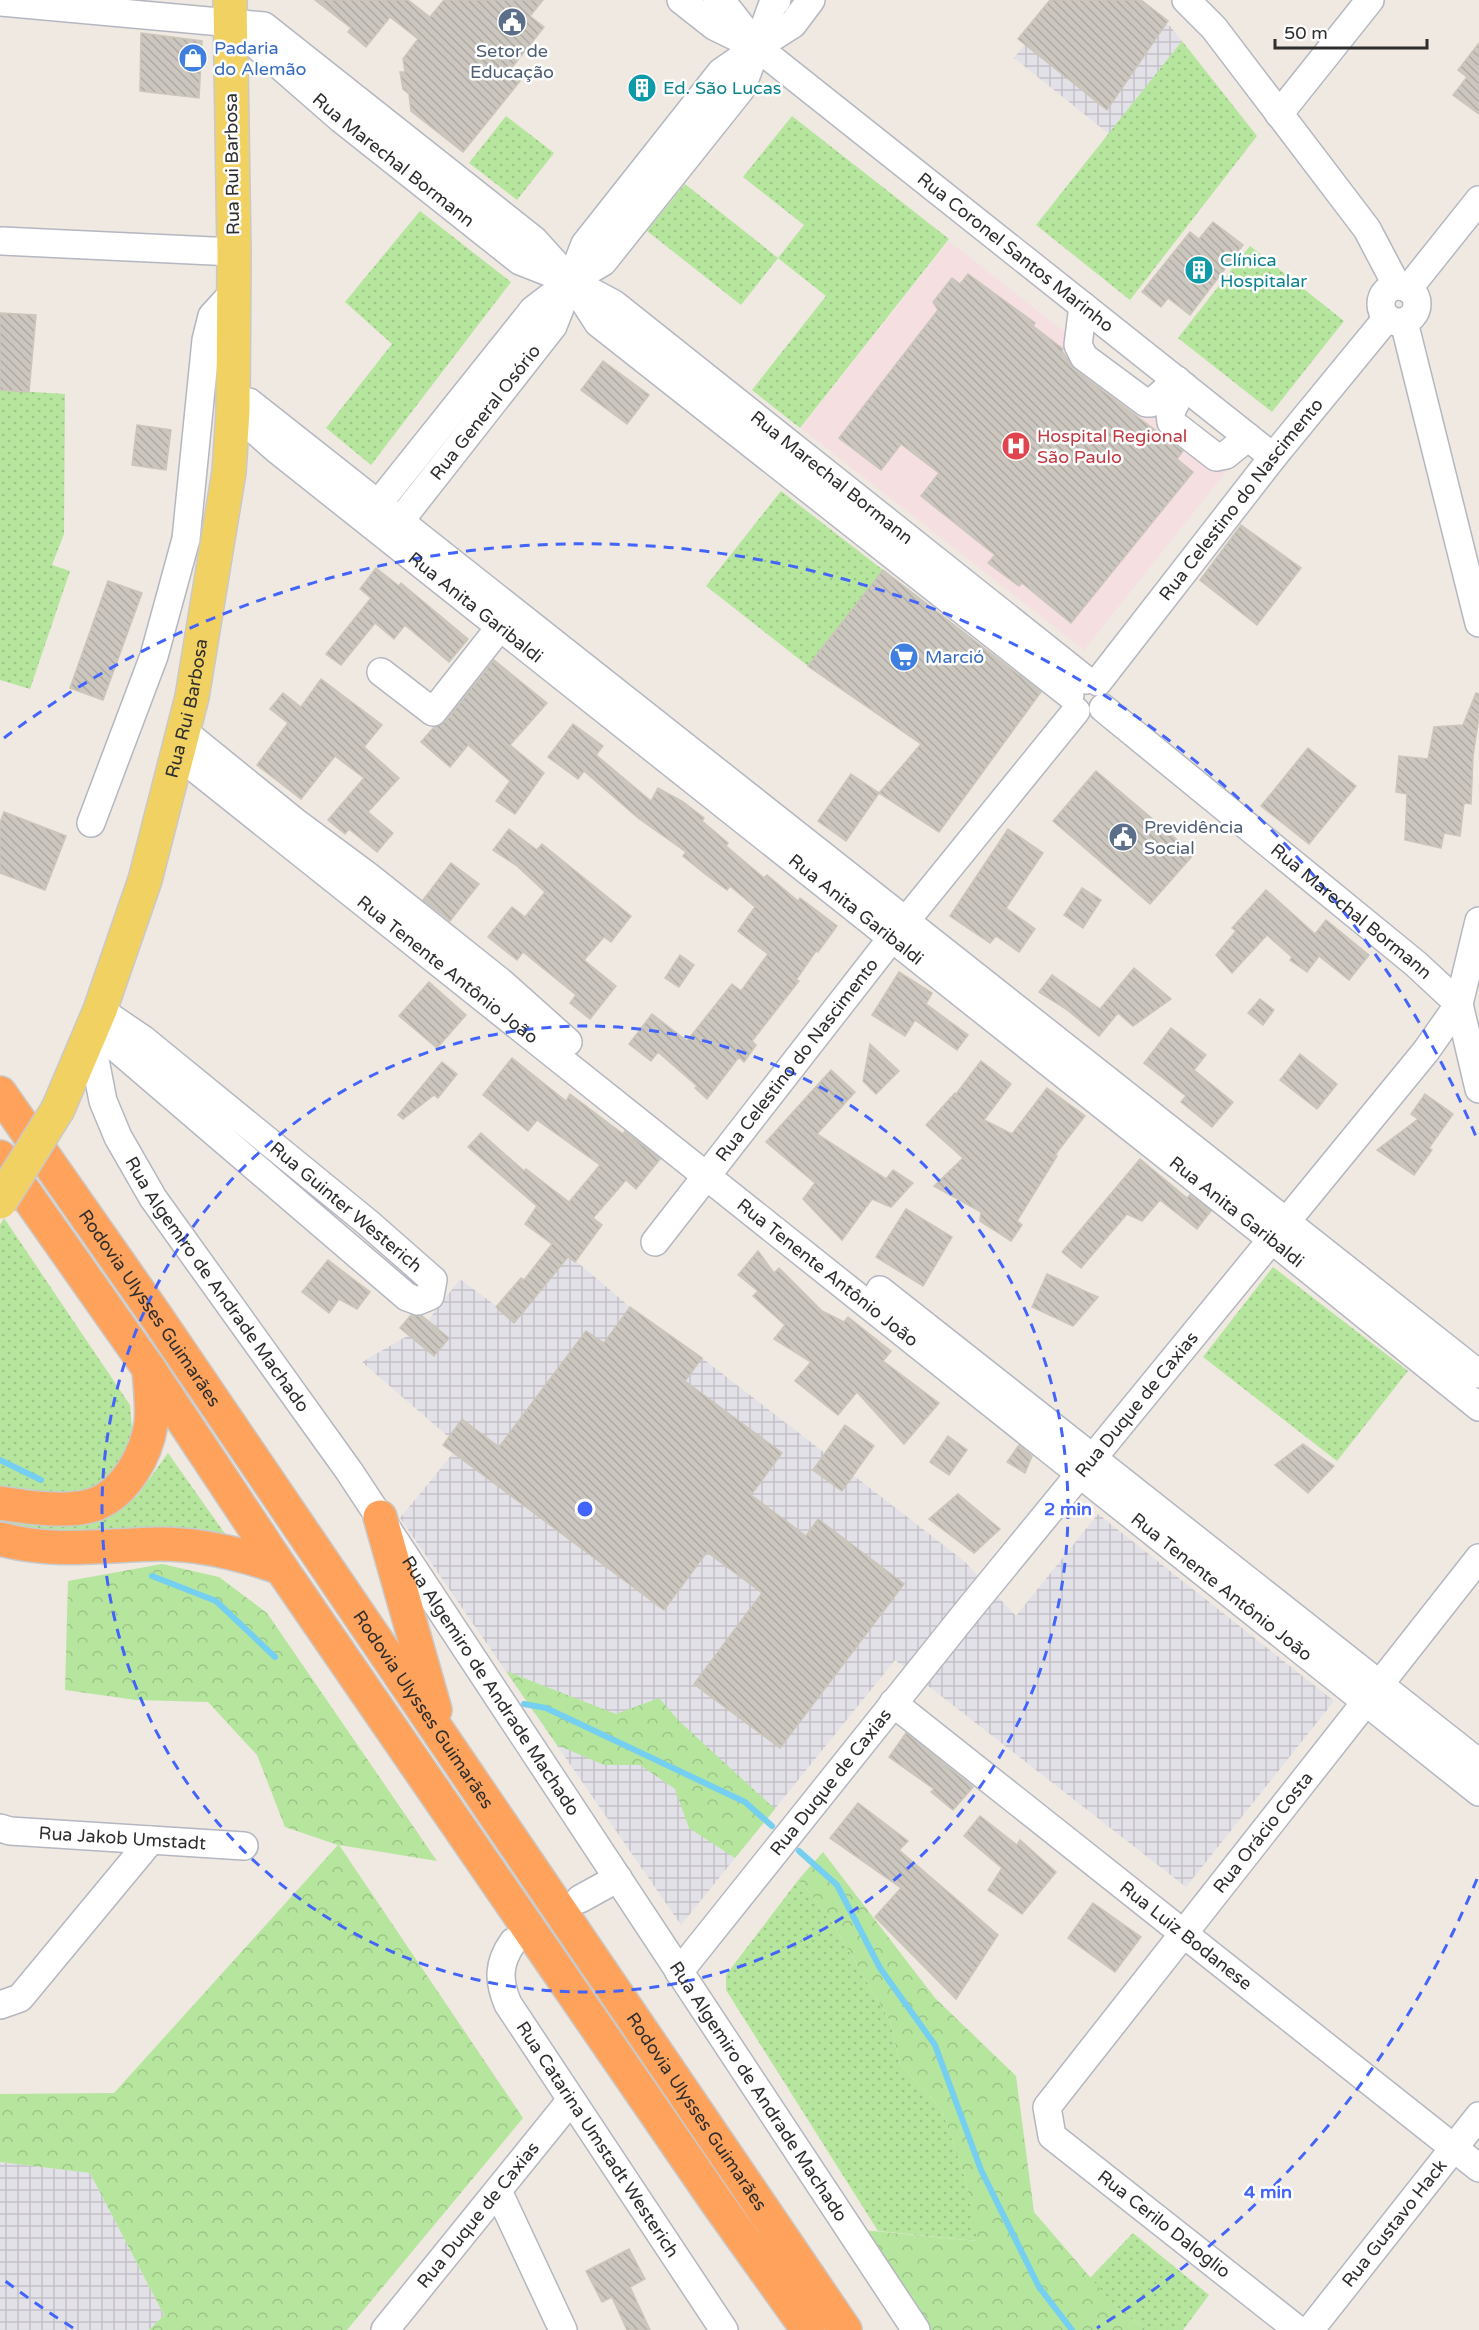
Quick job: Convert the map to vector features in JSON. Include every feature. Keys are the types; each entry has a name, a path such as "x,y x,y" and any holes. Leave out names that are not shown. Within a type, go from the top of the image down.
{"highway":[{"name":"Rodovia Ulysses Guimarães","path":"0,1093 156,1316 845,2330"},
{"name":"Rodovia Ulysses Guimarães","path":"0,1157 149,1369 281,1568 718,2204 808,2330"},
{"path":"0,1503 24,1507 65,1508 96,1504 119,1488 141,1461 151,1424 149,1369"},
{"path":"380,1517 443,1737"},
{"path":"0,1539 41,1548 85,1550 184,1545 239,1554 281,1568"}],"main road":[{"name":"Rua Rui Barbosa","path":"0,1202 58,1109 94,1024 145,880 192,697 229,472 233,400 234,252 230,11"}],"street":[{"name":"Rua Coronel Santos Marinho","path":"681,0 714,26 757,47 1273,457"},
{"name":"Rua Coronel Santos Marinho","path":"717,0 727,8 757,47"},
{"path":"757,47 772,6 777,0"},
{"path":"571,281 585,244 643,191 694,128 721,72 793,24 811,0"},
{"path":"1186,0 1214,28 1367,229 1402,288 1479,200"},
{"path":"1279,114 1370,0"},
{"path":"0,2 230,11"},
{"name":"Rua Marechal Bormann","path":"230,11 470,205 520,261 571,281 598,323 674,367 1083,692 1106,697 1103,708 1416,964 1459,1004"},
{"path":"2,241 234,252"},
{"name":"Rua General Osório","path":"393,530 458,447 533,310 571,281"},
{"name":"Rua Celestino do Nascimento","path":"655,1242 711,1167 1083,692 1273,457 1395,320 1416,310 1416,298 1402,288"},
{"path":"91,824 154,656 186,539 206,340 212,316 234,292"},
{"path":"1083,306 1078,345 1084,357 1146,403 1151,403 1181,383"},
{"path":"1395,320 1479,623"},
{"name":"Rua General Osório","path":"371,512 436,431 500,373"},
{"path":"1181,383 1170,414 1171,422 1216,457 1226,455 1248,437"},
{"name":"Rua Anita Garibaldi","path":"233,400 393,530 1382,1313 1463,1372 1479,1407"},
{"path":"436,431 458,447"},
{"path":"381,672 433,712 507,618"},
{"name":"Rua Tenente Antônio João","path":"180,742 1474,1774"},
{"path":"1476,1077 1459,1004 1479,921"},
{"path":"1416,964 1437,967 1456,961 1473,948"},
{"name":"Rua Duque de Caxias","path":"679,1972 893,1703 1426,1051 1459,1004"},
{"name":"Rua Guinter Westerich","path":"94,1024 144,1040 367,1222 433,1280 430,1296 418,1301 407,1297 202,1123 94,1024"},
{"name":"Rua Algemiro de Andrade Machado","path":"94,1024 103,1101 118,1137 153,1198 380,1517 916,2330"},
{"path":"1426,1051 1444,1050 1459,1054 1476,1077"},
{"path":"202,1123 220,1102"},
{"path":"272,1182 291,1161"},
{"path":"348,1247 367,1222"},
{"name":"Rua Orácio Costa","path":"1047,2107 1479,1558"},
{"name":"Rua Luiz Bodanese","path":"893,1703 1479,2168"},
{"name":"Rua Jakob Umstadt","path":"0,1828 9,1831 244,1846"},
{"path":"0,2005 20,1998 151,1840"},
{"path":"580,1899 618,1878"},
{"name":"Rua Catarina Umstadt Westerich","path":"513,1942 504,1955 500,1968 501,1988 508,2004 724,2330"},
{"name":"Rua Duque de Caxias","path":"385,2330 571,2100"},
{"name":"Rua Cerilo Daloglio","path":"1047,2107 1052,2136 1298,2330"},
{"name":"Rua Gustavo Hack","path":"1310,2330 1479,2116"},
{"path":"498,2191 563,2330"}],"shaded area":[{"path":"1060,0 1137,0 1171,27 1182,41 1109,134 1014,58"},
{"name":"Hospital Regional São Paulo","path":"949,241 1232,464 1084,650 801,428"},
{"path":"563,1250 630,1307 702,1358 964,1561 1016,1616 1098,1514 1334,1701 1186,1887 895,1660 681,1925 400,1518 459,1446 362,1362 423,1327 460,1279 504,1312"},
{"path":"0,2162 90,2173 164,2315 149,2330 0,2330"}],"green space":[{"path":"1182,41 1257,136 1130,300 1036,225"},
{"path":"506,116 554,153 517,200 469,163"},
{"path":"792,116 949,239 800,428 752,390 826,296 778,258 804,225 743,177"},
{"path":"685,184 778,258 741,305 647,231"},
{"path":"420,211 511,282 371,465 326,428 392,344 345,302"},
{"path":"1250,246 1344,321 1272,412 1178,338"},
{"path":"0,390 65,394 64,534 52,565 70,571 30,689 0,680"},
{"path":"781,491 883,570 808,666 706,586"},
{"path":"4,1218 130,1405 133,1438 112,1481 82,1497 0,1491 0,1225"},
{"path":"1273,1267 1408,1371 1337,1461 1203,1357"},
{"path":"168,1453 228,1538 0,1535 0,1508 103,1515 137,1496"},
{"path":"162,1564 219,1577 267,1613 437,1861 339,1845 523,2118 347,2330 149,2330 164,2315 90,2173 0,2162 0,2094 114,2093 338,1845 285,1827 257,1755 208,1702 136,1700 65,1690 68,1581"},
{"path":"506,1671 616,1714 659,1698 679,1721 775,1809 735,1858 689,1828 675,1789 640,1765 604,1765 557,1745"},
{"path":"823,1852 935,1998 1016,2076 1034,2212 1120,2312 1148,2330 920,2330 852,2229 977,2241 966,2181 942,2110 900,2065 890,2021 830,1919 799,1879"},
{"path":"799,1879 830,1919 890,2021 900,2065 942,2110 966,2181 978,2241 878,2231 726,1990 726,1975"},
{"path":"1133,2233 1209,2295 1183,2330 1148,2330 1120,2312 1090,2278"}],"building":[{"path":"315,0 408,0 430,17 444,0 543,0 530,16 544,27 509,71 521,80 463,152 411,111 409,94 403,89 400,72 405,72 403,59 418,39 390,17 366,47 348,32 351,28"},
{"path":"1050,0 1141,0 1168,21 1107,110 1018,39"},
{"path":"141,33 202,41 199,98 140,91"},
{"path":"1479,43 1479,114 1453,95 1467,77 1458,70"},
{"name":"Clínica Hospitalar","path":"1213,222 1243,245 1190,315 1168,298 1161,307 1142,292 1190,232 1199,239"},
{"name":"Hospital Regional São Paulo","path":"968,274 1035,323 1033,326 1063,349 1062,351 1075,370 1183,451 1177,459 1193,472 1071,623 1022,583 1019,586 988,563 995,555 921,496 939,473 901,444 881,470 839,438 938,310 933,302 952,278 960,284"},
{"path":"0,313 36,315 29,392 0,390"},
{"path":"603,361 649,395 627,424 581,390"},
{"path":"137,425 171,430 166,470 132,465"},
{"path":"1241,525 1301,568 1257,625 1200,580"},
{"path":"376,568 399,586 401,583 468,639 449,662 405,625 394,639 375,623 341,665 326,654 371,598 360,589"},
{"path":"883,570 1041,692 939,832 879,793 921,744 808,666"},
{"path":"108,581 142,593 103,700 70,688"},
{"path":"494,660 547,703 510,745 544,773 515,814 496,801 510,781 468,745 450,767 421,742 434,727 445,722"},
{"path":"321,679 382,725 364,747 399,778 368,812 393,833 377,852 349,829 345,834 328,820 364,778 335,756 301,799 257,765 288,723 270,709 283,693 301,707"},
{"path":"1476,693 1479,694 1479,717 1473,756 1471,804 1464,803 1460,836 1444,833 1441,848 1405,840 1407,794 1396,792 1399,756 1428,759 1434,727 1463,725"},
{"path":"573,724 603,746 596,755 651,801 658,788 683,802 704,818 702,821 728,843 726,846 764,878 767,875 798,901 800,898 837,926 796,980 799,981 752,1041 756,1045 744,1062 739,1057 707,1099 695,1088 697,1086 658,1052 651,1061 629,1044 652,1014 687,1041 732,984 741,991 768,954 738,931 755,907 730,886 727,890 705,874 683,856 686,852 638,818 584,771 578,779 548,757"},
{"path":"1308,748 1356,786 1309,844 1261,806"},
{"name":"Previdência Social","path":"1096,771 1194,854 1150,904 1053,821"},
{"path":"851,774 879,793 846,841 818,821"},
{"path":"4,812 66,836 45,890 0,873 0,823"},
{"path":"509,829 537,850 542,844 631,916 611,942 604,937 584,960 616,986 590,1019 570,1003 576,995 523,952 517,960 488,937 512,907 525,917 545,892 517,866 493,850"},
{"path":"1008,829 1043,853 1006,908 1035,929 1019,952 996,936 990,943 950,916"},
{"path":"451,863 479,884 450,921 423,900"},
{"path":"1082,888 1101,900 1083,928 1064,915"},
{"path":"1266,890 1315,934 1326,920 1369,955 1349,980 1319,956 1307,972 1290,960 1292,957 1267,935 1232,973 1216,955 1236,931 1232,928"},
{"path":"680,955 694,965 679,987 665,978"},
{"path":"1134,968 1171,999 1133,1026 1118,1013 1099,1036 1066,1009 1039,992 1052,975 1100,1009"},
{"path":"899,972 932,993 926,1004 968,1035 957,1050 915,1020 905,1036 872,1015"},
{"path":"429,982 466,1015 437,1048 399,1016"},
{"path":"1260,999 1274,1010 1263,1025 1248,1013"},
{"path":"1171,1028 1206,1055 1194,1070 1233,1102 1212,1127 1181,1102 1186,1096 1144,1063"},
{"path":"870,1044 899,1071 876,1094 863,1081"},
{"path":"1300,1054 1337,1084 1317,1109 1280,1080"},
{"path":"512,1058 566,1101 570,1094 623,1134 625,1131 660,1159 636,1189 626,1180 593,1218 602,1225 575,1262 568,1257 514,1323 496,1307 521,1278 524,1280 552,1244 525,1224 537,1206 468,1147 481,1133 524,1171 526,1169 569,1202 600,1165 537,1120 528,1131 483,1095"},
{"path":"981,1061 1011,1084 984,1120 1012,1134 1047,1088 1085,1116 1055,1155 1057,1156 1017,1221 1022,1225 1011,1241 980,1221 981,1212 934,1186 963,1158 926,1125 956,1094"},
{"path":"442,1062 457,1074 438,1098 434,1095 403,1119 398,1115"},
{"path":"831,1070 855,1092 817,1134 886,1179 893,1170 913,1183 891,1207 872,1199 842,1240 803,1199 815,1183 766,1142"},
{"path":"1425,1094 1453,1114 1429,1148 1432,1150 1414,1175 1377,1150 1418,1119 1411,1114"},
{"path":"1140,1159 1187,1198 1190,1195 1211,1211 1197,1229 1160,1200 1142,1221 1127,1214 1081,1268 1062,1252"},
{"path":"906,1209 952,1237 923,1286 876,1257"},
{"path":"758,1251 774,1273 779,1268 822,1311 844,1322 848,1317 891,1351 883,1361 939,1403 904,1444 857,1392 838,1415 795,1381 811,1362 774,1339 785,1325 753,1296 758,1291 738,1275"},
{"path":"328,1260 370,1292 357,1309 339,1299 329,1313 302,1292"},
{"path":"1047,1274 1098,1297 1073,1326 1032,1307"},
{"path":"630,1307 702,1358 685,1381 782,1453 751,1495 806,1536 818,1519 904,1584 780,1748 694,1684 762,1593 707,1552 664,1610 443,1445 462,1419 499,1447 586,1331 604,1343"},
{"path":"411,1315 422,1316 449,1338 434,1356 400,1328"},
{"path":"845,1425 874,1446 842,1491 813,1470"},
{"path":"948,1436 967,1450 949,1475 930,1462"},
{"path":"1303,1444 1334,1466 1308,1493 1275,1465"},
{"path":"1019,1445 1032,1456 1025,1473 1007,1462"},
{"path":"958,1494 1000,1529 974,1553 929,1519"},
{"path":"906,1733 973,1787 953,1810 931,1792 934,1789 889,1757"},
{"path":"858,1803 908,1841 899,1850 998,1935 956,1999 875,1917 901,1888 830,1838"},
{"path":"980,1816 1017,1845 1020,1840 1056,1872 1022,1914 988,1890 1002,1868 964,1836"},
{"path":"1093,1903 1141,1937 1115,1972 1068,1938"},
{"path":"629,2249 645,2279 630,2287 650,2330 627,2330 612,2297 602,2302 586,2271"}],"waterway":[{"path":"0,1460 41,1480"},
{"path":"152,1576 216,1601 275,1657"},
{"path":"524,1704 546,1708 745,1802 772,1826"},
{"path":"799,1851 837,1885 880,1968 935,2045 981,2170 1039,2287 1072,2330"}],"place":[{"name":"Setor de Educação","path":"512,22"},
{"name":"Padaria do Alemão","path":"193,58"},
{"name":"Ed. São Lucas","path":"642,88"},
{"name":"Clínica Hospitalar","path":"1199,270"},
{"name":"Hospital Regional São Paulo","path":"1016,446"},
{"name":"Marció","path":"904,657"},
{"name":"Previdência Social","path":"1123,837"}]}
